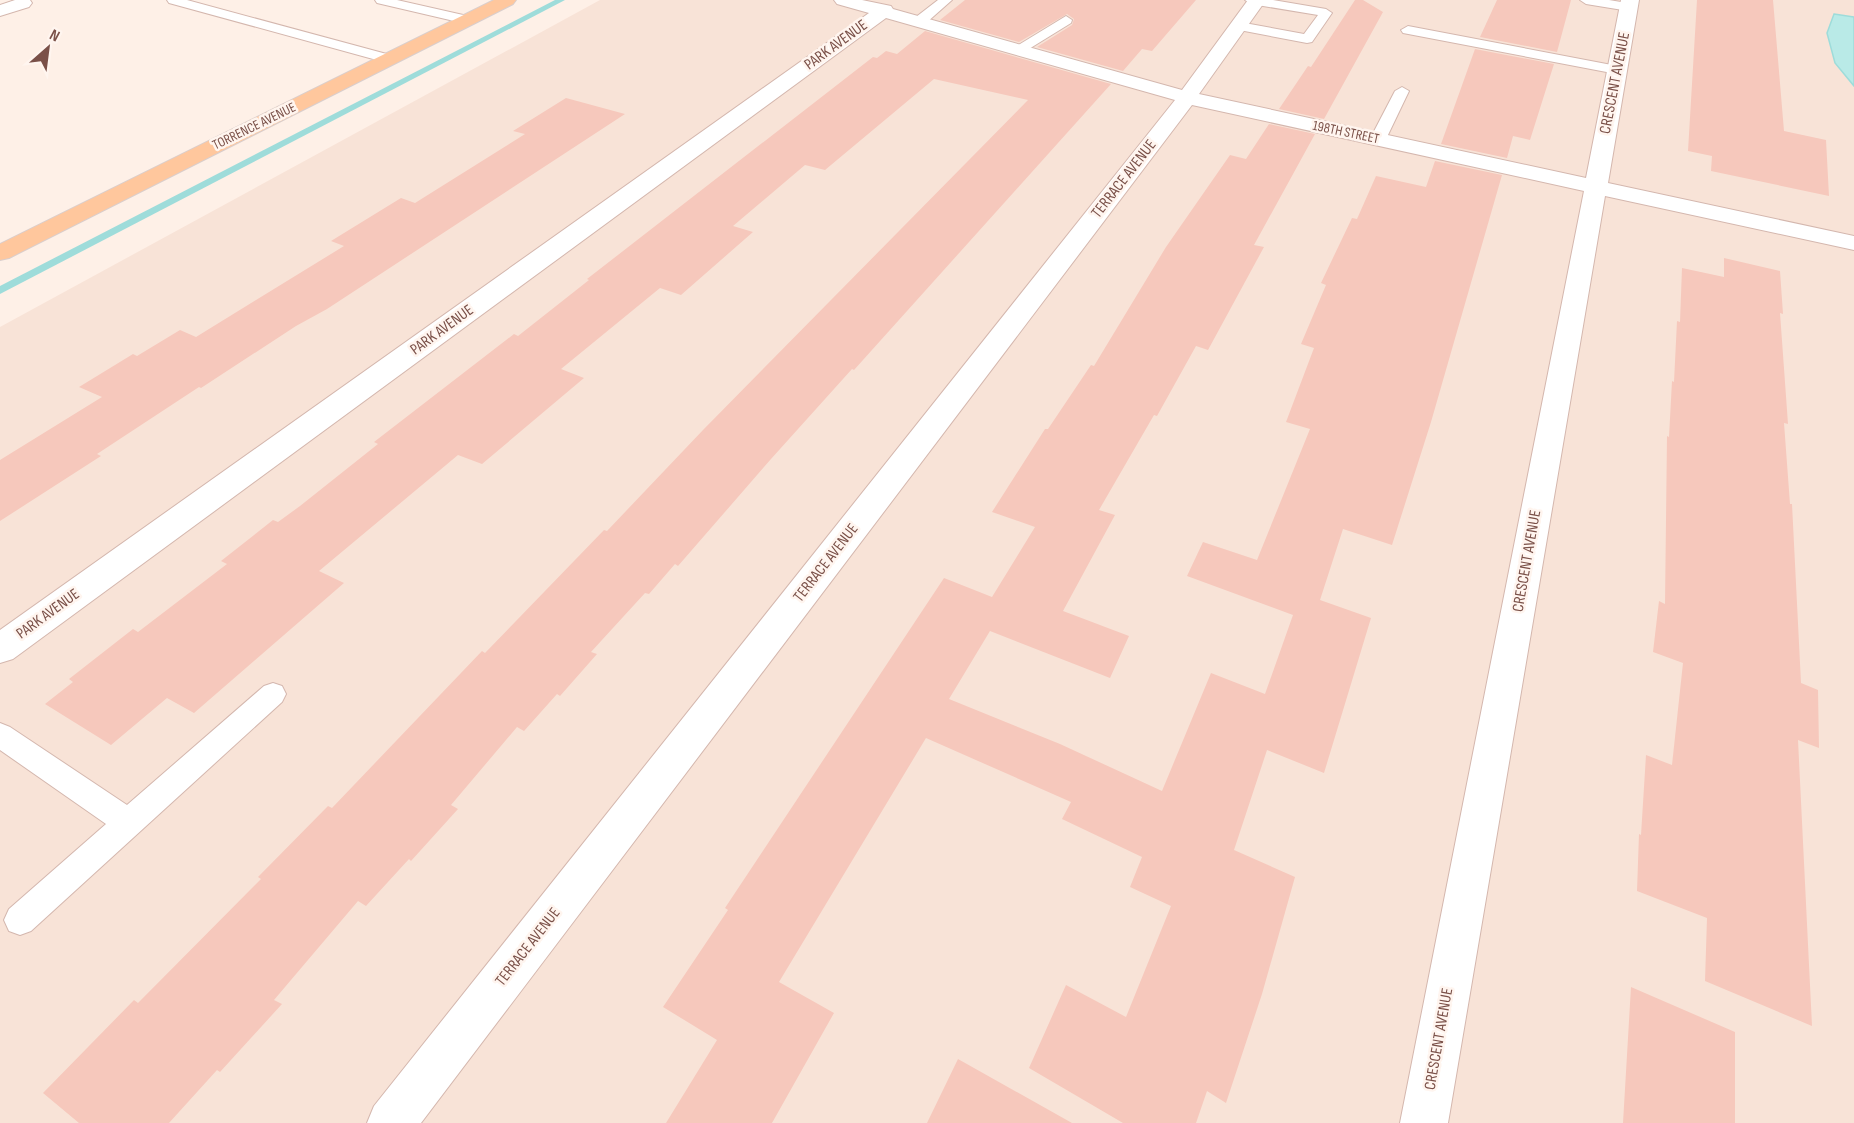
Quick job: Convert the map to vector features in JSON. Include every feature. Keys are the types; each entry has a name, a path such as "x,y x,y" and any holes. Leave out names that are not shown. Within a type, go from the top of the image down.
{"main road":[{"name":"TORRENCE AVENUE","path":"0,253 507,0"}],"street":[{"name":"198TH STREET","path":"843,0 885,10 1188,98 1854,243"},
{"path":"0,11 24,1"},
{"name":"CRESCENT AVENUE","path":"1424,1123 1630,4"},
{"name":"TERRACE AVENUE","path":"391,1123 1188,98 1251,7"},
{"name":"PARK AVENUE","path":"0,649 885,10"}],"lane":[{"path":"173,0 389,59"},
{"path":"381,0 467,20"},
{"path":"424,11 446,0"},
{"path":"921,21 946,0"},
{"path":"1586,0 1630,4"},
{"path":"1251,7 1326,13 1307,39 1251,7"},
{"path":"1019,49 1066,20"},
{"path":"1408,30 1617,70"},
{"path":"1378,139 1402,91"},
{"path":"20,920 273,694"},
{"path":"0,735 129,823"}],"shaded area":[{"path":"600,0 1854,0 1854,1123 0,1123 0,327"}],"water":[{"path":"1834,14 1854,17 1854,86 1835,63 1827,33"}],"building":[{"path":"965,0 1196,0 1152,51 1142,49 1123,71 1037,47 1072,25 1074,19 1067,14 1019,42 940,20"},
{"path":"1355,0 1363,0 1383,12 1324,119 1279,109 1308,66 1311,67"},
{"path":"1497,0 1571,0 1557,52 1480,37"},
{"path":"1697,0 1773,0 1784,131 1826,140 1829,196 1711,171 1712,156 1688,151"},
{"path":"925,31 1111,84 771,459 678,566 675,564 649,594 645,593 591,652 597,654 560,696 557,694 524,731 517,727 451,805 458,809 411,861 409,859 366,906 358,901 274,1000 282,1004 220,1072 217,1070 169,1123 79,1123 43,1093 134,1000 138,1003 261,879 258,877 328,806 332,808 482,651 485,653 604,530 607,531 703,430 1028,100 934,79 825,170 805,165 733,226 753,232 681,295 660,288 561,369 584,378 482,464 458,455 319,571 344,583 194,713 167,698 111,745 45,704 73,682 69,679 133,629 138,632 227,564 221,561 273,520 278,522 300,506 378,444 374,442 514,334 518,336 589,280 587,279 873,57 877,58 886,51 897,54"},
{"path":"1475,49 1554,64 1530,140 1513,136 1507,158 1441,144"},
{"path":"566,98 625,114 327,309 296,326 201,388 199,387 97,454 101,456 0,521 0,460 102,397 79,387 133,354 137,356 180,330 196,337 344,246 331,241 401,198 415,203 525,134 513,131"},
{"path":"1269,124 1315,134 1254,245 1264,247 1208,350 1196,346 1157,416 1154,415 1099,510 1115,515 1063,611 1129,636 1110,678 990,631 949,699 1060,744 1162,791 1211,673 1265,694 1293,615 1187,576 1203,542 1257,560 1310,429 1286,422 1314,348 1301,344 1326,285 1321,283 1352,218 1357,219 1376,176 1426,187 1435,161 1502,175 1431,422 1392,545 1343,529 1320,600 1371,618 1324,773 1267,750 1234,850 1295,877 1262,994 1226,1103 1207,1091 1196,1123 1123,1123 1029,1068 1066,985 1126,1017 1171,906 1130,887 1142,857 1062,819 1071,802 926,738 779,982 834,1013 772,1123 666,1123 717,1040 663,1007 728,910 725,908 944,578 992,597 1035,527 992,512 1045,429 1048,429 1091,365 1094,366 1166,247 1230,155 1246,159"},
{"path":"1724,258 1780,271 1783,314 1780,313 1788,424 1784,423 1790,504 1792,504 1801,683 1818,690 1819,748 1798,740 1812,1026 1705,981 1707,918 1637,891 1646,755 1672,765 1683,663 1653,652 1659,601 1665,604 1667,436 1669,437 1672,381 1674,382 1677,321 1680,322 1682,268 1724,277"},
{"path":"1631,987 1735,1032 1735,1123 1623,1123"},
{"path":"958,1059 1072,1123 927,1123"}],"waterway":[{"path":"0,291 561,0"}]}
